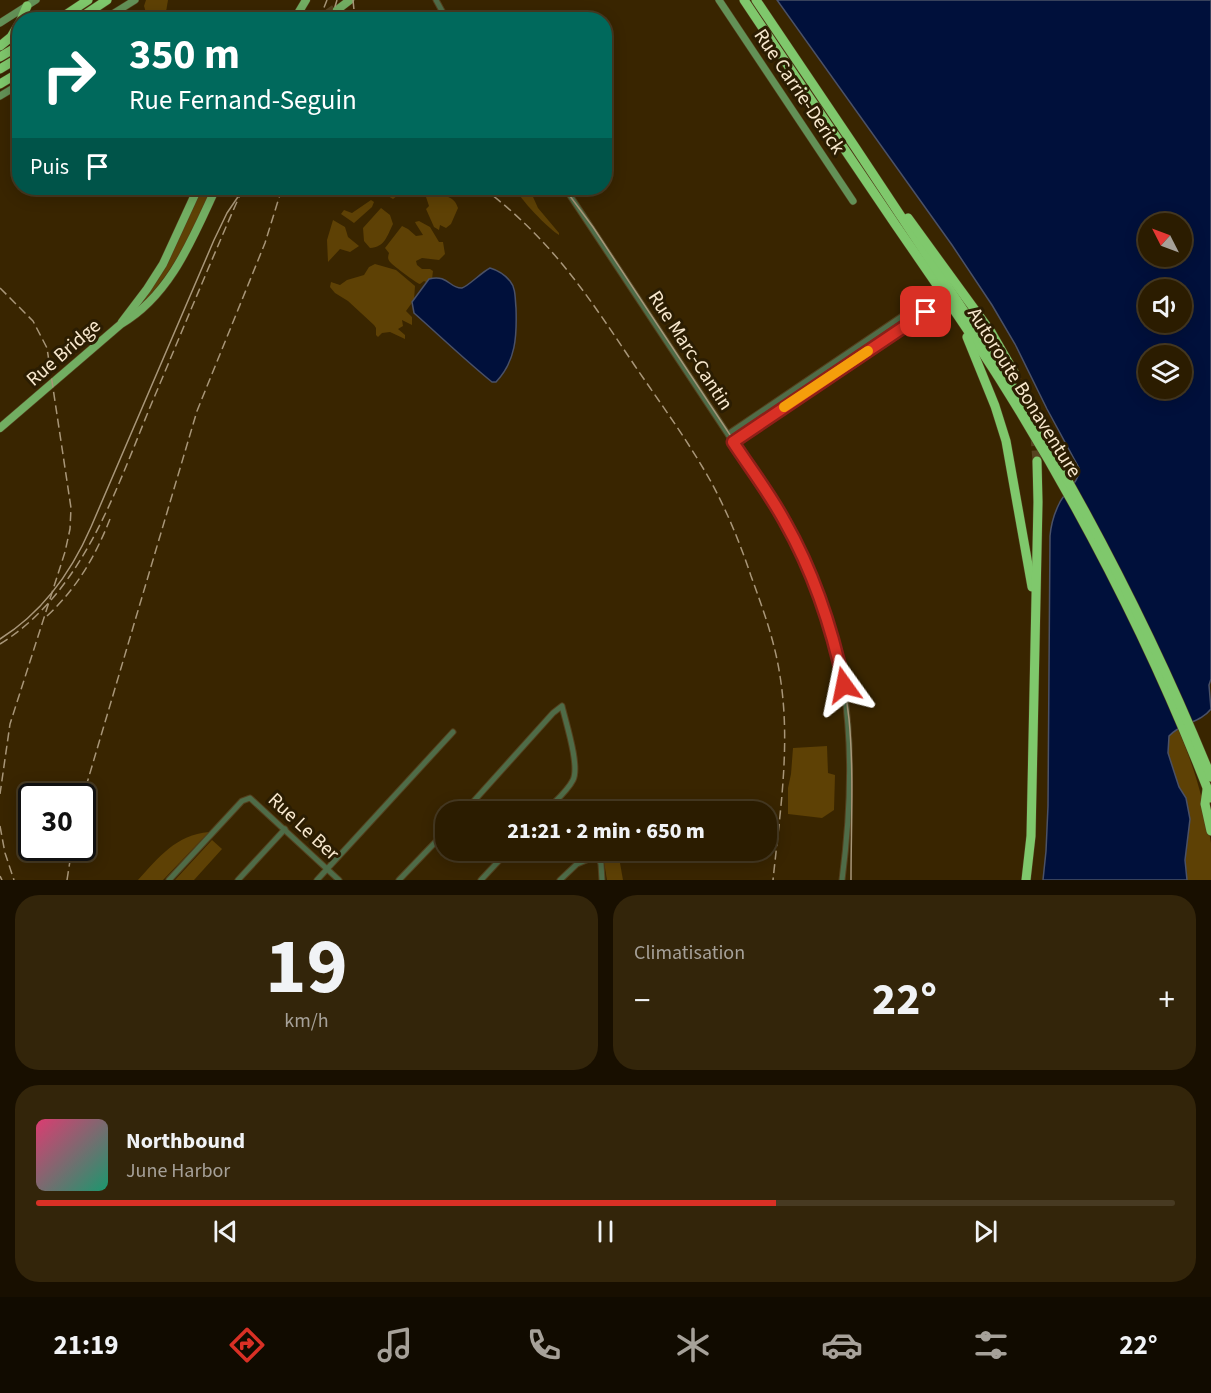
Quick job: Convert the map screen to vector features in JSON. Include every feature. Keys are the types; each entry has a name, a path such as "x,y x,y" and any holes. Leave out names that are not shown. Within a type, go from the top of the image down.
{"highway":[{"path":"89,12 107,0"},
{"name":"Autoroute Bonaventure","path":"744,0 962,323 1061,476"},
{"name":"Autoroute Bonaventure","path":"756,0 999,365 1129,597 1211,777"},
{"path":"70,12 87,1"},
{"path":"24,12 27,6"},
{"path":"0,46 12,36"},
{"path":"885,192 919,230 981,318 1014,372"},
{"path":"962,323 995,406 1006,441 1035,607"},
{"path":"1026,880 1030,847 1037,461"},
{"name":"Autoroute Bonaventure","path":"1185,724 1211,798"},
{"path":"1207,788 1205,804 1211,831"}],"main road":[{"path":"346,0 338,8 350,0"},
{"name":"Rue Bridge","path":"121,324 147,290 163,264 195,195"},
{"name":"Rue Bridge","path":"0,428 121,324 136,315 147,303 178,265 192,241 213,195"}],"street":[{"path":"17,12 36,0"},
{"path":"116,12 135,0"},
{"name":"Rue Carrie-Derick","path":"719,0 853,201"},
{"name":"Rue Marc-Cantin","path":"570,195 781,514 802,553 822,602 835,645 846,702 851,754 850,805 842,880"},
{"path":"728,434 920,304"},
{"path":"733,442 926,312"},
{"path":"474,801 553,713 562,706 575,775 570,784 554,801"},
{"path":"317,880 453,732"},
{"name":"Rue Le Ber","path":"169,880 246,798 253,800 339,880"},
{"path":"238,880 285,830"},
{"path":"399,880 435,842"},
{"path":"482,880 498,861"},
{"path":"560,880 574,866 583,861"},
{"path":"600,861 602,880"}],"shaded area":[{"path":"146,0 168,0 166,12 146,12 144,6"},
{"path":"199,195 209,195 171,268 135,311 165,267"},
{"path":"379,195 404,195 393,199 388,196"},
{"path":"427,195 441,195 456,204 458,208 451,224 446,228 440,225 439,230 434,227 426,209 429,206"},
{"path":"519,195 532,195 538,208 559,235 548,227"},
{"path":"371,200 374,202 372,207 354,223 341,214 344,210 352,213"},
{"path":"381,208 390,215 393,224 382,243 370,248 364,241 363,228"},
{"path":"333,220 345,227 348,237 359,246 350,252 340,249 328,262 327,240"},
{"path":"419,221 430,227 439,242 443,242 445,254 439,260 422,258 416,261 422,269 433,271 432,279 428,283 424,281 420,284 391,263 388,259 389,253 385,248 402,226 416,236 423,235 415,222"},
{"path":"375,264 396,270 415,286 414,300 406,311 412,317 412,325 402,320 403,326 398,329 405,335 405,339 390,332 382,333 378,337 374,325 330,287 331,282 340,285 347,280 364,275 369,267"},
{"path":"908,316 910,319 824,377 822,374"},
{"path":"810,381 812,384 742,432 740,429"},
{"path":"1177,727 1202,798 1211,843 1211,880 1187,880 1185,860 1190,819 1186,799 1179,787 1168,753 1169,736"},
{"path":"827,746 828,773 835,775 834,810 822,818 788,814 788,788 793,748"},
{"path":"209,832 163,880 138,880 169,848 197,834"},
{"path":"212,840 222,849 194,880 175,880"},
{"path":"604,861 619,861 623,880 607,880"}],"water":[{"path":"777,0 1211,0 1211,679 1209,685 1211,709 1207,714 1174,731 1169,736 1168,753 1179,787 1186,798 1190,819 1185,860 1187,880 1043,880 1048,806 1050,536 1057,508 1075,482 1079,468 1015,344 952,245"},
{"path":"490,268 498,271 512,284 516,308 514,348 508,366 496,382 492,382 482,374 414,313 412,302 429,279 440,278 462,288"}],"tunnel":[{"path":"329,12 338,6"},
{"path":"1014,372 1027,406"},
{"path":"1035,437 1037,461"}],"tram line":[{"path":"0,639 30,617 42,604 65,576 83,544 214,240 227,213 239,195"},
{"path":"569,195 593,227 773,500 813,578 840,661 849,719 852,779 851,880"}],"railway":[{"path":"322,12 327,0"},
{"path":"333,12 337,0"},
{"path":"353,0 354,12"},
{"path":"0,644 30,621 56,595 78,564 96,532 113,497 240,195"},
{"path":"87,783 197,411 265,243 280,195"},
{"path":"491,195 549,249 601,316 693,451 733,527 772,638 783,702 785,727 783,778 773,880"},
{"path":"0,288 33,321 47,348 71,508 70,529 65,552 10,724 0,794"},
{"path":"47,616 84,571 110,519"},
{"path":"0,826 5,853 14,880"},
{"path":"67,880 70,861"},
{"path":"0,876 2,880"}],"slow traffic":[{"path":"784,407 868,351"}],"route":[{"path":"844,685 829,623 802,553 772,500 733,442 926,312"}]}
